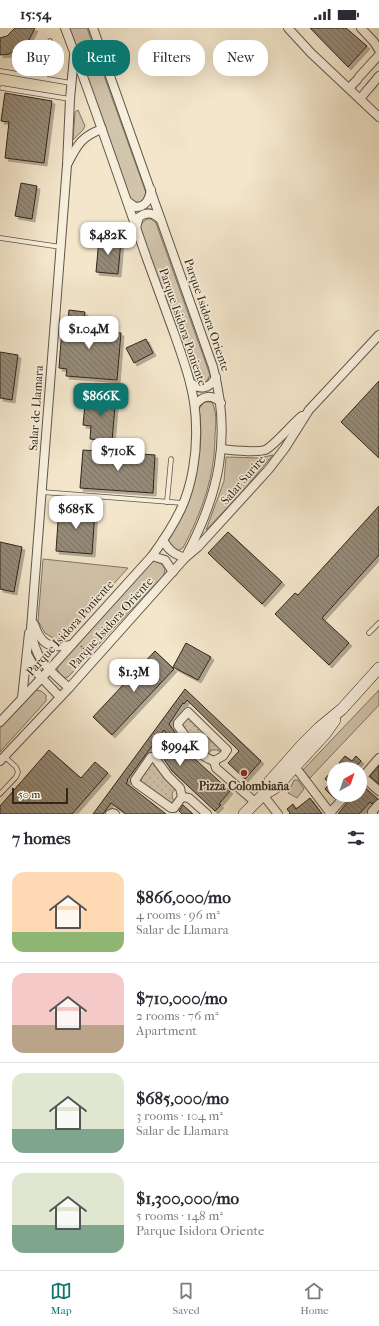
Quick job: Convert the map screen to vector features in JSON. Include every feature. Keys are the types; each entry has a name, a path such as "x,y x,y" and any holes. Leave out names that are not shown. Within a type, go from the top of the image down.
{"street":[{"name":"Parque Isidora Poniente","path":"65,28 72,48"},
{"name":"Parque Isidora Oriente","path":"2,759 69,688 185,558 199,532 208,509 216,484 221,449 221,404 216,377 93,28"},
{"path":"288,28 310,52 379,117"},
{"path":"361,28 379,50"},
{"path":"349,88 379,55"},
{"name":"Salar de Llamara","path":"69,688 43,664 33,642 31,629 61,247 72,73"},
{"name":"Parque Isidora Poniente","path":"0,722 42,678 152,556 163,540 183,503 192,473 195,454 195,405 185,364 82,76"},
{"path":"360,99 379,76"},
{"name":"Salar de Llamara","path":"67,165 83,139 93,132 102,129"},
{"path":"127,201 135,207 142,206 148,201 151,190"},
{"path":"136,228 139,217 146,213 154,214 161,220"},
{"name":"Salar Surire","path":"221,449 255,451 266,449 274,444 309,410 379,335"},
{"path":"190,382 197,387 203,388 211,384 216,377"},
{"path":"195,405 201,399 208,396 215,398 221,404"},
{"name":"Salar Surire","path":"185,558 211,534 269,469 285,448 309,410"},
{"path":"163,540 167,548 185,558"},
{"path":"152,556 165,560 173,572"},
{"path":"32,620 37,633 44,642 56,647 73,643"},
{"name":"Salar de Llamara","path":"22,698 28,636 31,629"},
{"path":"27,654 42,678 60,697"},
{"path":"244,814 259,798 275,788 292,763 325,734 342,709 378,671"},
{"path":"188,712 227,750 223,756 214,761 205,758 194,748 178,726 178,723 188,712"},
{"path":"151,757 154,757 168,776 180,788 182,797 174,808 171,808 136,783 135,780 151,757"},
{"path":"367,772 379,758"},
{"path":"214,761 216,768 259,798 278,814"},
{"path":"292,763 331,813 340,802"},
{"path":"367,782 379,791"},
{"path":"182,797 189,798 207,814"},
{"path":"373,814 372,812 379,804"},
{"path":"110,814 115,814"}],"lane":[{"path":"0,71 71,83"},
{"path":"2,88 70,99"},
{"path":"0,238 61,247"},
{"path":"166,502 171,459"},
{"path":"42,492 183,503"},
{"path":"369,633 379,623"},
{"path":"0,794 16,777 18,772 16,767 2,759"}],"path":[{"path":"73,643 94,660"}],"shaded area":[{"path":"68,28 87,28 91,40 72,40"},
{"path":"85,76 104,76 146,193 140,202 129,200"},
{"path":"78,110 85,126 73,140 75,112"},
{"path":"147,219 151,219 156,223 210,375 207,381 202,384 197,383 192,378 139,230 142,223"},
{"path":"204,402 212,402 214,406 216,422 213,465 206,493 196,521 183,548 177,551 170,546 168,541 185,508 197,469 201,433 199,409"},
{"path":"273,455 241,493 206,530 224,481 226,457 259,458"},
{"path":"43,559 128,568 65,638 56,640 45,633 38,621"},
{"path":"154,561 162,565 165,571 163,576 68,677 65,678 57,669 58,665 150,563"},
{"path":"35,690 41,691 46,695 46,701 0,752 0,728"},
{"path":"379,690 379,705 310,778 302,771"},
{"path":"187,717 190,718 223,750 221,752 212,750 206,755 182,726"},
{"path":"152,762 164,777 176,788 172,795 175,803 173,806 141,783 141,776"},
{"path":"294,780 298,780 304,789 297,798 288,793"}],"building":[{"path":"15,28 35,28 29,40 12,40 12,52 0,55 0,38 7,36"},
{"path":"310,28 346,28 367,46 348,67"},
{"path":"5,93 52,101 44,163 5,158 9,122 1,121"},
{"path":"21,183 37,186 32,219 15,216"},
{"path":"99,239 121,241 118,274 96,272"},
{"path":"69,310 85,312 83,330 121,333 117,380 66,376 67,369 59,368 62,328 67,329"},
{"path":"146,339 153,353 134,363 126,348"},
{"path":"0,352 18,355 12,400 0,398"},
{"path":"379,381 379,458 341,422"},
{"path":"94,393 116,395 112,441 90,439 91,426 83,425 85,404 93,405"},
{"path":"83,450 155,455 153,493 80,488"},
{"path":"379,506 379,555 322,618 349,643 329,665 275,614 295,593 298,595"},
{"path":"59,507 95,510 92,554 56,551"},
{"path":"228,532 282,582 262,604 208,553"},
{"path":"0,542 22,547 14,592 0,589"},
{"path":"186,643 211,657 198,680 173,667"},
{"path":"155,651 174,669 112,735 93,717"},
{"path":"185,689 261,761 245,779 228,763 239,751 187,700 184,704 183,703 169,724 187,750 186,751 230,791 219,804 221,805 215,811 172,771 159,752 173,743 164,730 126,783 166,814 126,814 111,803 103,814 93,814"},
{"path":"49,750 81,778 95,762 108,773 72,814 0,814 0,806"},
{"path":"345,756 352,761 356,756 361,761 360,762 340,762"},
{"path":"379,766 379,784 370,776"},
{"path":"367,789 378,799 372,804 370,802 359,814 338,814 348,802 367,802"},
{"path":"310,798 322,814 289,814 290,813 287,809 293,804 296,809"},
{"path":"183,805 193,814 182,814 179,811"}],"place":[{"name":"Pizza Colombiaña","path":"244,773"}]}
